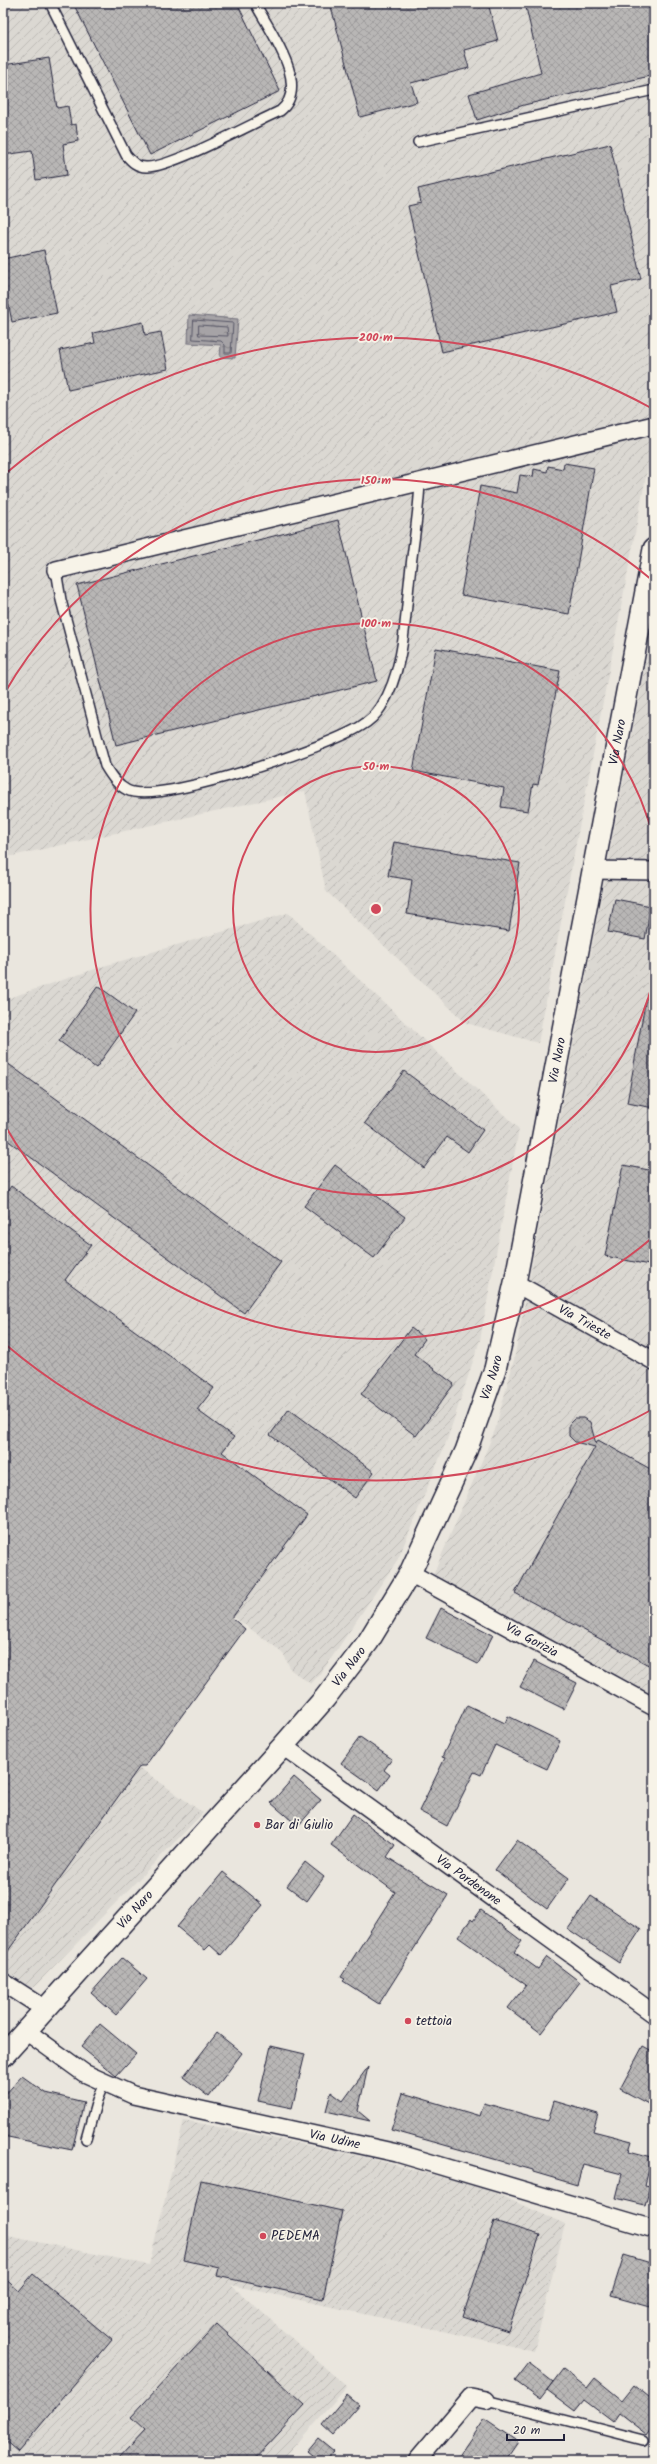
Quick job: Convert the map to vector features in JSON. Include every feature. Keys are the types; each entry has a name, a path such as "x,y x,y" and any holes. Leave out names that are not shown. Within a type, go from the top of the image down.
{"street":[{"path":"56,570 654,425"},
{"name":"Via Naro","path":"3,2056 283,1746 355,1660 410,1573 454,1480 478,1421 495,1369 515,1283 654,549"},
{"path":"594,870 654,871"},
{"name":"Via Trieste","path":"515,1283 654,1361"},
{"name":"Via Gorizia","path":"410,1573 654,1707"},
{"name":"Via Pordenone","path":"283,1746 654,2014"},
{"path":"3,1982 45,2009"},
{"name":"Via Udine","path":"26,2031 79,2070 104,2083 150,2100 397,2153 654,2229"},
{"path":"417,2461 471,2397 486,2400"}],"lane":[{"path":"50,3 126,155 133,163 147,168 170,162 280,111 288,105 293,88 289,70 255,3"},
{"path":"418,142 654,90"},
{"path":"56,570 61,600 105,766 114,781 128,791 144,794 172,790 247,771 340,737 361,726 380,709 392,685 400,656 420,482"},
{"path":"86,2139 97,2100 104,2083"},
{"path":"486,2400 643,2440"}],"shaded area":[{"path":"3,3 654,3 654,434 538,1043 466,1023 326,891 305,791 3,858"},
{"path":"654,619 654,1705 431,1580 495,1430 514,1360"},
{"path":"288,913 519,1129 480,1340 447,1440 398,1559 324,1669 311,1684 291,1670 284,1655 273,1645 3,1451 3,1000 107,965"},
{"path":"3,1670 203,1813 27,1994 3,1977"},
{"path":"184,2120 369,2158 486,2189 565,2224 534,2351 231,2285 347,2387 281,2461 3,2461 3,2235 149,2265"}],"water":[{"path":"189,315 238,319 235,358 220,357 221,345 188,343"}],"building":[{"path":"73,3 237,3 280,91 150,155"},
{"path":"330,3 488,3 498,41 464,50 469,68 411,83 417,102 360,117"},
{"path":"525,3 648,3 654,30 654,75 524,105 477,120 469,94 541,73"},
{"path":"49,58 57,108 68,106 71,125 76,124 78,141 63,144 67,175 36,180 32,151 3,155 3,65"},
{"path":"610,144 641,279 611,286 617,312 442,352 408,206 421,203 418,189"},
{"path":"44,250 57,313 12,322 3,276 3,259"},
{"path":"143,322 145,335 161,332 168,369 68,390 60,350 95,343 93,333"},
{"path":"564,463 594,468 569,614 461,595 480,486 517,493 520,475 533,477 534,469 547,472 548,466 563,469"},
{"path":"338,520 377,681 116,745 77,585"},
{"path":"436,648 560,671 538,785 533,784 528,811 501,807 504,788 413,771"},
{"path":"394,842 520,863 509,931 407,914 412,880 388,876"},
{"path":"615,899 651,906 645,939 608,932"},
{"path":"98,986 135,1013 96,1068 59,1041"},
{"path":"646,998 654,999 654,1108 627,1103"},
{"path":"3,1060 281,1262 244,1313 3,1137"},
{"path":"404,1071 483,1130 468,1152 447,1137 424,1168 365,1123"},
{"path":"335,1165 405,1217 374,1258 304,1206"},
{"path":"623,1165 654,1171 654,1266 605,1256"},
{"path":"11,1186 91,1245 65,1280 214,1388 197,1410 234,1437 222,1452 307,1515 232,1618 245,1629 145,1766 140,1766 3,1958 3,1198"},
{"path":"411,1328 425,1339 414,1354 454,1384 416,1436 361,1394"},
{"path":"289,1409 374,1472 355,1498 270,1435"},
{"path":"575,1418 583,1418 590,1422 596,1444 598,1440 654,1471 654,1668 515,1593 595,1447 575,1442 569,1436 569,1424"},
{"path":"441,1608 493,1635 478,1664 426,1638"},
{"path":"534,1661 577,1683 564,1709 520,1687"},
{"path":"467,1705 505,1723 508,1716 560,1741 547,1769 495,1745 481,1775 474,1772 447,1826 419,1811 445,1758 442,1757"},
{"path":"360,1737 392,1759 384,1770 390,1775 379,1790 341,1763"},
{"path":"294,1777 321,1800 298,1826 271,1803"},
{"path":"353,1814 395,1845 387,1857 448,1895 379,2004 343,1981 345,1979 341,1977 395,1892 331,1845"},
{"path":"517,1840 569,1878 547,1909 495,1870"},
{"path":"305,1862 324,1877 307,1901 287,1886"},
{"path":"223,1872 263,1905 221,1955 210,1945 205,1950 177,1927"},
{"path":"591,1896 641,1929 619,1963 568,1929"},
{"path":"481,1910 522,1941 514,1952 538,1969 547,1957 580,1982 541,2033 508,2008 526,1985 458,1937 471,1919 473,1921"},
{"path":"122,1958 147,1979 116,2015 91,1993"},
{"path":"100,2024 136,2054 116,2076 81,2047"},
{"path":"217,2033 242,2053 209,2097 183,2077"},
{"path":"271,2046 305,2054 292,2108 258,2101"},
{"path":"643,2046 654,2052 654,2107 620,2089"},
{"path":"368,2067 358,2111 370,2121 326,2111 331,2092 343,2101"},
{"path":"22,2076 46,2093 84,2102 72,2150 3,2136 3,2097"},
{"path":"403,2093 480,2116 484,2103 548,2121 554,2101 598,2114 593,2131 632,2141 629,2151 652,2157 645,2185 650,2186 645,2205 616,2198 622,2174 583,2164 577,2185 533,2172 533,2170 391,2130"},
{"name":"PEDEMA","path":"201,2180 342,2211 323,2299 217,2276 219,2268 184,2260"},
{"path":"494,2221 540,2235 508,2331 463,2316"},
{"path":"624,2255 654,2264 654,2308 611,2296"},
{"path":"33,2274 112,2340 18,2452 3,2439 3,2277 19,2291"},
{"path":"217,2324 305,2405 253,2461 116,2461 145,2430 131,2417"},
{"path":"529,2363 553,2382 540,2399 515,2381"},
{"path":"563,2369 587,2388 595,2378 622,2400 634,2385 654,2401 654,2423 646,2434 619,2413 613,2422 584,2400 575,2411 547,2390"},
{"path":"347,2395 359,2405 333,2435 322,2425"},
{"path":"484,2419 518,2442 505,2461 455,2461"},
{"path":"318,2438 334,2451 325,2461 319,2461 307,2451"}],"place":[{"name":"Bar di Giulio","path":"257,1825"},
{"name":"tettoia","path":"408,2021"},
{"name":"PEDEMA","path":"263,2236"}]}
